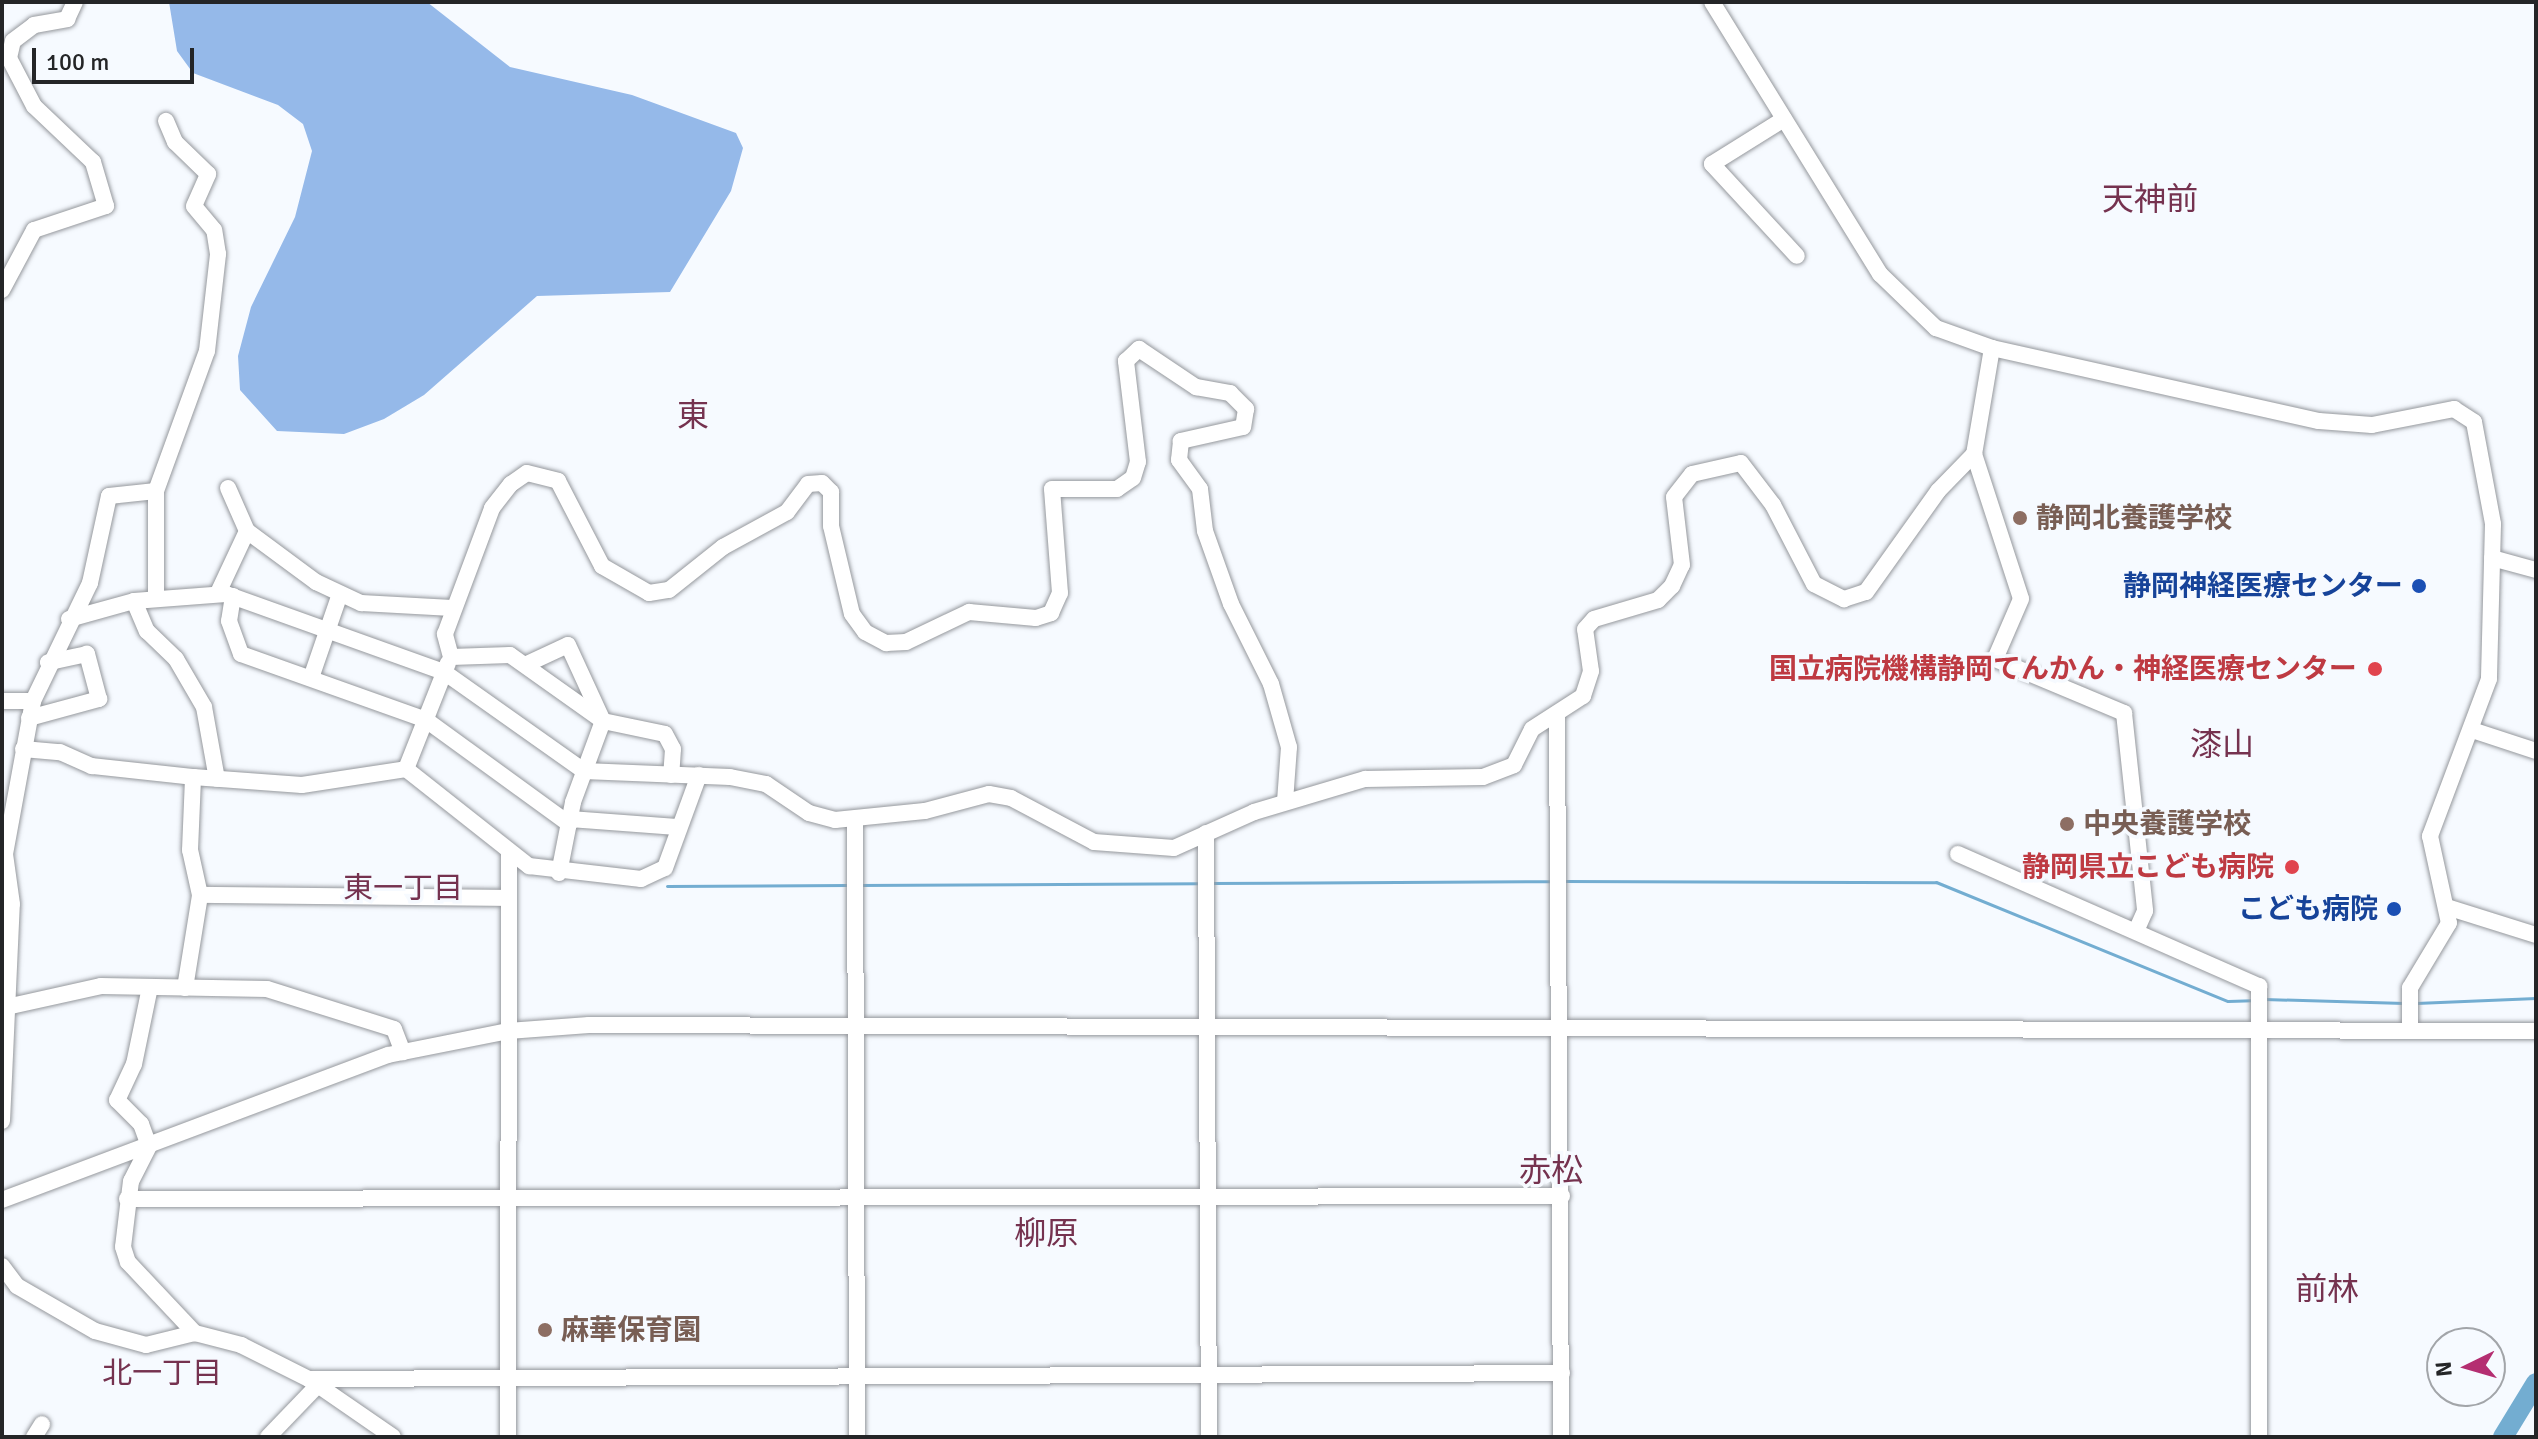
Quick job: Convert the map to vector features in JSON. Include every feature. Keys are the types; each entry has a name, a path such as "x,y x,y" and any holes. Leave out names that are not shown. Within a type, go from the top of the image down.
{"street":[{"path":"2,290 34,230 106,206 93,162 34,106 9,58 13,41 34,25 67,19 75,2"},
{"path":"1712,2 1898,297 1936,328 1992,348 2319,421 2372,425 2437,410 2467,413 2479,432 2489,487 2492,558 2489,679 2430,836 2433,870 2450,908 2442,944 2410,988 2410,1031"},
{"path":"1784,119 1712,164 1797,256"},
{"path":"156,598 156,491 207,351 218,254 214,230 194,206 208,174 175,142 166,121"},
{"path":"1992,348 1974,454 2021,599 1995,659 2124,713 2145,911 2136,931"},
{"path":"406,769 448,664 445,634 452,608 492,508 527,473 547,472 602,566 635,591 669,590 723,547 787,512 808,484 822,483 831,492 831,526 852,614 865,632 886,643 906,642 969,612 1012,619 1051,613 1060,593 1047,497 1057,487 1117,489 1133,478 1138,462 1126,361 1139,349 1196,387 1230,393 1246,409 1243,427 1181,441 1179,460 1200,489 1205,531 1245,643 1271,684 1289,747 1285,801"},
{"path":"69,619 134,601 226,595 327,631 448,664 584,771 699,775 766,784 809,813 855,819 989,794 1011,798 1094,842 1174,848 1285,801 1365,779 1501,774 1532,729 1557,715 1588,683 1585,629 1594,619 1658,600 1672,586 1682,565 1674,497 1692,474 1741,463 1773,505 1814,584 1844,599 1873,585 1938,491 1974,454"},
{"path":"228,488 247,531 340,594 392,610 452,608"},
{"path":"2,1121 3,974 12,904 3,853 31,709 48,662 90,583 109,496 156,491"},
{"path":"247,531 226,595 229,621 241,654 426,720 569,821 677,827"},
{"path":"2492,558 2536,570"},
{"path":"311,678 340,594"},
{"path":"134,601 147,631 176,659 204,707 217,779"},
{"path":"527,664 568,645 603,721 569,821 559,873"},
{"path":"2,701 31,709 99,699 87,654 48,662"},
{"path":"448,664 498,654 527,664 603,721 665,734 673,749 671,775"},
{"path":"1557,715 1562,1024 1561,1437"},
{"path":"2472,730 2536,751"},
{"path":"23,749 60,752 92,766 302,785 406,769 509,853 559,873 655,877 699,775"},
{"path":"2,765 19,771"},
{"path":"185,988 200,895 190,850 193,777"},
{"path":"855,819 857,1437"},
{"path":"1206,833 1209,1437"},
{"path":"508,1437 506,898 509,853"},
{"path":"1958,854 2259,986 2259,1437"},
{"path":"200,895 506,898"},
{"path":"2450,908 2536,935"},
{"path":"5,1008 101,986 289,992 394,1029 403,1052"},
{"path":"150,987 134,1064 117,1100 141,1124 149,1146 127,1199 128,1262 195,1333"},
{"path":"2,1200 403,1052 508,1031 1207,1023 2260,1032 2536,1031"},
{"path":"127,1199 1562,1196"},
{"path":"2,1266 17,1286 95,1331 146,1345 195,1333 241,1345 313,1382 393,1437"},
{"path":"268,1437 313,1382 508,1376 1562,1373"}],"shaded area":[{"path":"169,2 427,2 510,67 632,95 736,133 743,148 731,191 670,292 537,296 424,395 384,419 344,434 277,431 240,390 238,356 251,307 295,217 312,151 303,124 278,105 193,73 177,51"}],"waterway":[{"path":"1211,883 1552,881"},
{"path":"1563,881 1936,882 2228,1001 2252,1000"},
{"path":"859,885 1200,883"},
{"path":"667,886 848,885"},
{"path":"2416,1003 2536,998"},
{"path":"2264,999 2404,1003"},
{"path":"2503,1437 2536,1383"}],"place":[{"name":"静岡北養護学校","path":"2020,518"},
{"name":"静岡神経医療センター","path":"2419,586"},
{"name":"国立病院機構静岡てんかん・神経医療センター","path":"2375,669"},
{"name":"中央養護学校","path":"2067,824"},
{"name":"静岡県立こども病院","path":"2292,867"},
{"name":"こども病院","path":"2394,909"},
{"name":"麻華保育園","path":"545,1330"}],"district":[{"name":"天神前","path":"2150,200"},
{"name":"東","path":"693,416"},
{"name":"漆山","path":"2222,745"},
{"name":"東一丁目","path":"403,889"},
{"name":"赤松","path":"1551,1171"},
{"name":"柳原","path":"1046,1234"},
{"name":"前林","path":"2327,1290"},
{"name":"北一丁目","path":"162,1374"}]}
